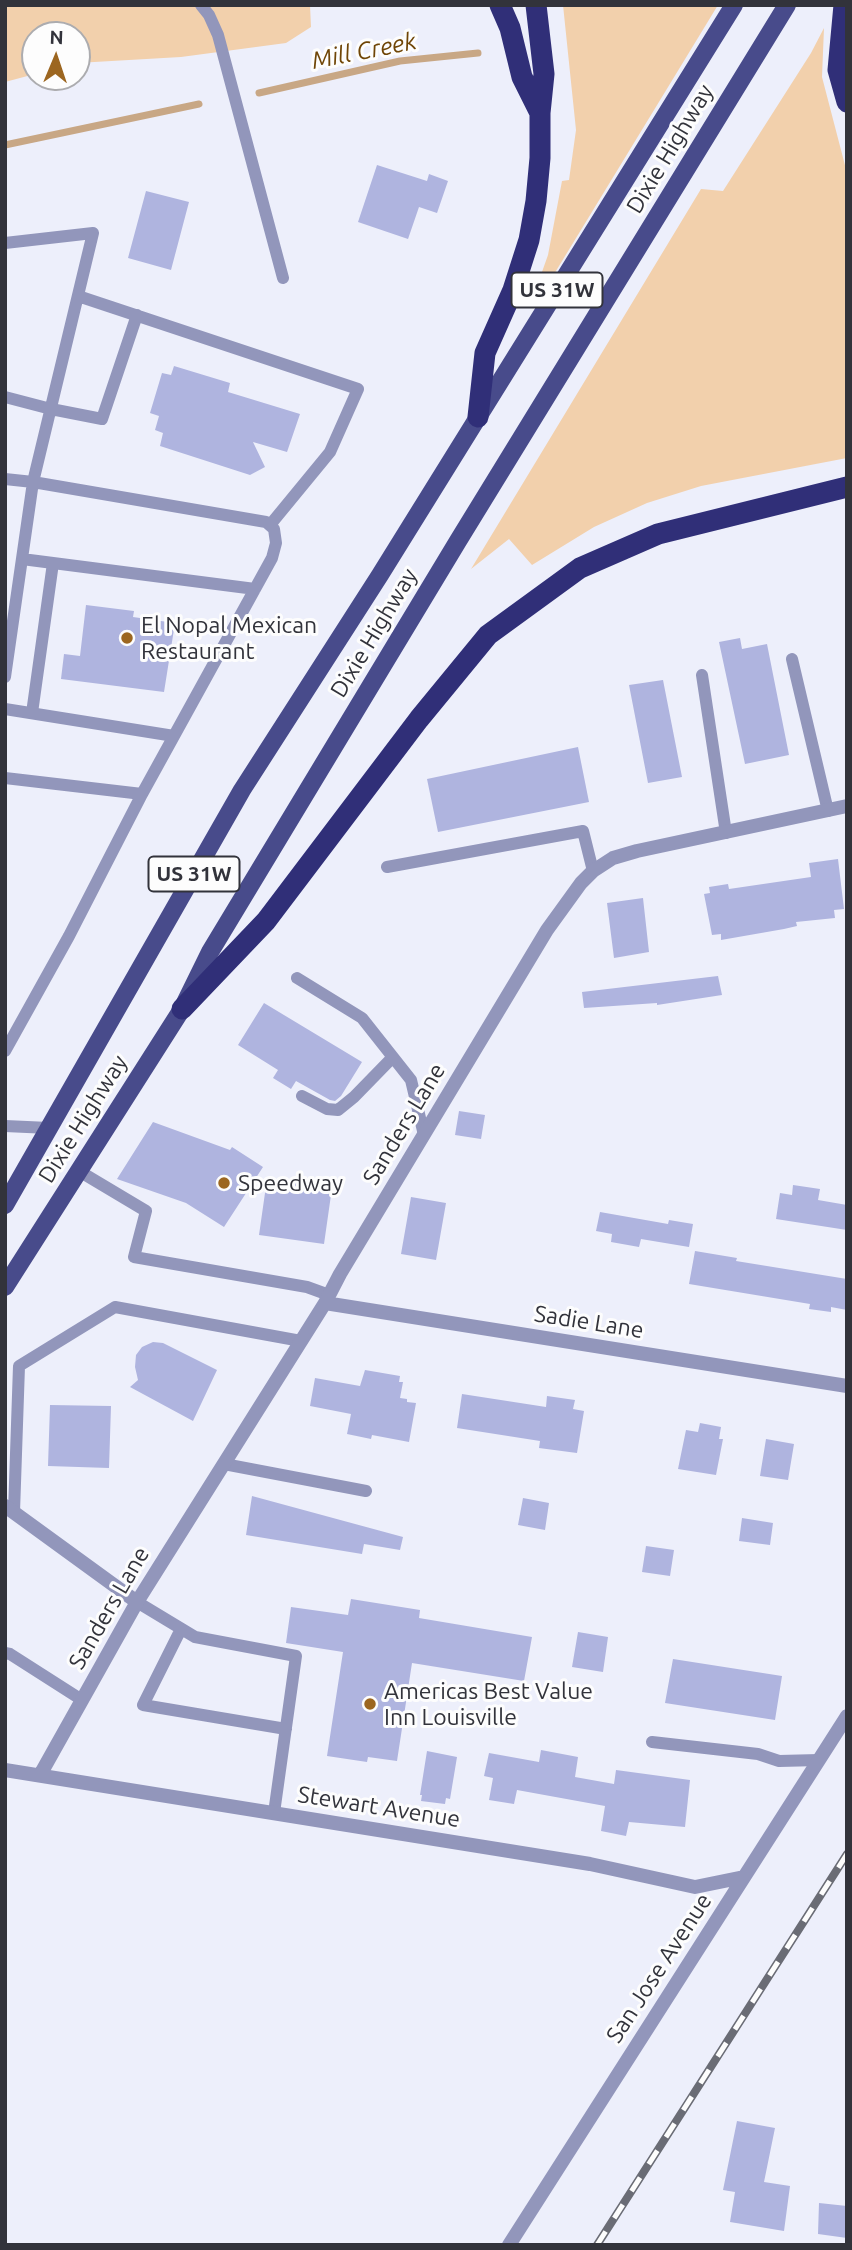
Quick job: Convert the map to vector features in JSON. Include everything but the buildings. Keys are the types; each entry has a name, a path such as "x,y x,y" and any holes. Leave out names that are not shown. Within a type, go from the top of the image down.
{"highway":[{"path":"500,5 510,28 522,77 540,113"},
{"path":"478,417 485,353 513,290 529,240 539,169 544,74 536,5"},
{"path":"844,5 838,70 847,102"},
{"path":"181,1009 266,921 419,719 488,635 580,568 658,534 847,487"}],"main road":[{"name":"Dixie Highway","path":"6,1203 242,790 734,5"},
{"name":"Dixie Highway","path":"5,1287 181,1009 209,953 787,5"}],"street":[{"name":"Sanders Lane","path":"40,1775 137,1602 327,1299 567,899 593,871 613,858 847,806"},
{"name":"Sadie Lane","path":"327,1299 847,1386"},
{"path":"10,1509 137,1602"},
{"name":"San Jose Avenue","path":"509,2245 847,1716"},
{"name":"Stewart Avenue","path":"5,1770 590,1864 695,1887 744,1877"}],"lane":[{"path":"201,5 209,15 218,36 283,278"},
{"path":"5,243 93,233 33,482 5,677"},
{"path":"78,296 358,389 330,452 270,525"},
{"path":"5,397 51,410 102,419 137,316"},
{"path":"5,479 266,522 274,529 276,543 272,558 5,1051"},
{"path":"22,559 255,589"},
{"path":"32,713 53,563"},
{"path":"792,659 828,811"},
{"path":"702,675 726,832"},
{"path":"5,709 174,736"},
{"path":"5,778 142,794"},
{"path":"387,867 583,831 593,871"},
{"path":"297,978 362,1018 411,1080 424,1135"},
{"path":"302,1097 327,1109 338,1110 393,1057"},
{"path":"5,1126 49,1128"},
{"path":"79,1171 146,1211 134,1257 307,1287 327,1299"},
{"path":"10,1509 19,1366 115,1307 301,1341"},
{"path":"224,1464 366,1491"},
{"path":"137,1602 195,1637 296,1656 274,1813"},
{"path":"181,1629 143,1705 286,1729"},
{"path":"5,1653 82,1700"},
{"path":"652,1742 758,1755 779,1761 819,1760"}],"shaded area":[{"path":"5,5 310,5 311,27 286,43 181,57 91,62 91,21 21,21 21,78 5,82"},
{"path":"563,5 718,5 545,289 537,286 548,255 562,181 569,180 576,130"},
{"path":"824,28 822,77 847,173 847,458 701,486 647,503 594,527 532,565 509,539 471,569 701,189 723,191 811,53"}],"waterway":[{"name":"Mill Creek","path":"259,93 400,61 478,53"},
{"name":"Mill Creek","path":"5,145 199,104"}],"railway":[{"path":"597,2245 847,1854"}],"place":[{"name":"El Nopal Mexican Restaurant","path":"127,638"},
{"name":"Speedway","path":"224,1183"},
{"name":"Americas Best Value Inn Louisville","path":"370,1704"}]}
